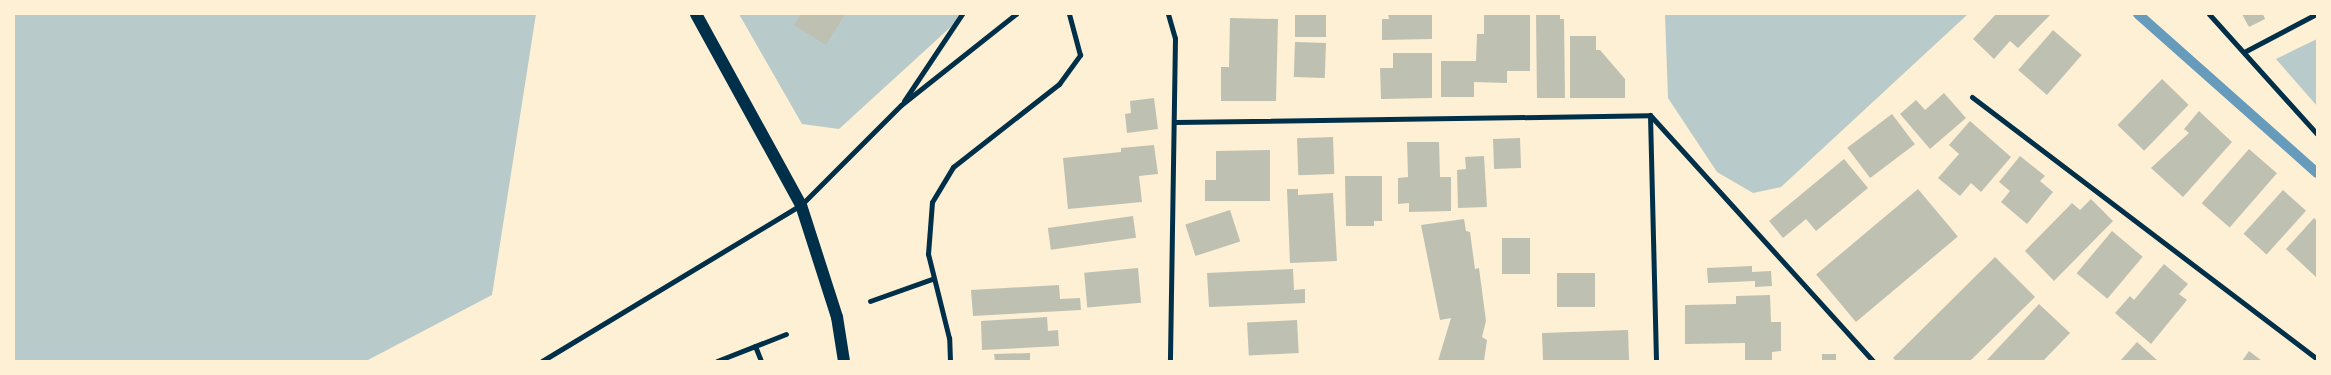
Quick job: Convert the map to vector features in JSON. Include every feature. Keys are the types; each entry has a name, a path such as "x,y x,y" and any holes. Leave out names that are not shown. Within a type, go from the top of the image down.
{"main road":[{"path":"696,14 801,205 837,317 844,361"}],"street":[{"path":"901,105 962,14"},
{"path":"542,361 801,205 901,105 1016,14"},
{"path":"950,361 948,338 932,279 928,254 932,202 953,167 1059,84 1080,55 1069,14"},
{"path":"1168,14 1175,38 1170,361"},
{"path":"2209,14 2317,134"},
{"path":"2244,52 2316,14"},
{"path":"1972,97 2317,359"},
{"path":"1175,122 1650,115 1873,361"},
{"path":"1650,115 1656,361"},
{"path":"870,301 932,279"},
{"path":"717,361 786,334"},
{"path":"755,346 761,361"}],"shaded area":[{"path":"14,14 536,14 492,295 366,361 14,361"},
{"path":"739,14 965,14 839,129 802,124"},
{"path":"1665,14 1968,14 1781,187 1753,193 1717,172 1668,98"},
{"path":"2317,39 2317,106 2276,59"}],"building":[{"path":"801,14 845,14 826,45 794,25"},
{"path":"1295,14 1326,14 1326,37 1295,37"},
{"path":"1388,14 1432,14 1432,39 1382,40 1382,19 1389,19"},
{"path":"1484,14 1530,14 1530,71 1507,71 1507,83 1474,82 1474,97 1441,97 1441,61 1476,61 1477,34 1484,34"},
{"path":"1536,14 1560,14 1560,19 1564,19 1565,98 1537,98"},
{"path":"1996,14 2051,14 2018,48 2010,41 1994,59 1973,39"},
{"path":"2242,14 2263,14 2265,19 2249,27"},
{"path":"1230,18 1278,19 1276,101 1221,101 1221,67 1229,67"},
{"path":"2053,30 2082,55 2047,95 2018,70"},
{"path":"1570,36 1596,36 1596,50 1600,50 1625,79 1625,98 1570,98"},
{"path":"1295,42 1326,43 1325,78 1294,77"},
{"path":"1393,53 1432,53 1432,98 1381,99 1380,68 1393,68"},
{"path":"2162,79 2189,105 2144,151 2118,125"},
{"path":"1944,93 1966,118 1930,149 1900,114 1916,100 1925,110"},
{"path":"1154,98 1158,129 1127,133 1125,114 1131,113 1130,101"},
{"path":"2199,111 2232,142 2183,197 2151,168 2189,133 2184,129"},
{"path":"1892,114 1915,144 1870,178 1847,148"},
{"path":"1970,121 2011,157 1981,192 1971,183 1960,196 1938,178 1959,154 1949,145"},
{"path":"1333,137 1334,174 1298,175 1297,138"},
{"path":"1520,138 1521,168 1494,169 1493,139"},
{"path":"1407,142 1439,142 1440,177 1451,177 1451,211 1409,212 1409,203 1398,204 1398,178 1408,177"},
{"path":"1154,145 1158,174 1139,176 1142,202 1068,209 1063,158 1121,152 1121,148"},
{"path":"2249,149 2277,173 2230,228 2202,203"},
{"path":"1270,150 1270,201 1205,201 1205,180 1216,180 1216,151"},
{"path":"1484,156 1487,207 1458,208 1457,170 1466,169 1465,157"},
{"path":"2020,156 2045,176 2040,181 2053,192 2027,224 2001,202 2010,191 1999,182"},
{"path":"1844,159 1868,188 1816,231 1806,219 1783,238 1769,221"},
{"path":"1345,176 1382,176 1382,221 1374,221 1374,226 1346,226"},
{"path":"1287,189 1298,189 1298,195 1333,193 1337,261 1290,263"},
{"path":"1918,189 1958,236 1856,322 1816,274"},
{"path":"2283,190 2306,211 2267,255 2244,234"},
{"path":"2091,199 2113,221 2054,281 2025,251 2072,203 2080,210"},
{"path":"1230,210 1240,241 1195,256 1185,225"},
{"path":"1133,216 1136,238 1051,250 1048,228"},
{"path":"2314,218 2317,221 2317,278 2286,249"},
{"path":"1464,219 1466,231 1470,232 1475,269 1479,268 1486,321 1482,337 1487,340 1484,361 1438,361 1451,318 1440,320 1421,225"},
{"path":"2112,231 2143,257 2107,299 2077,273"},
{"path":"1502,238 1530,238 1530,274 1502,274"},
{"path":"1995,257 2035,297 1970,361 1896,361 1893,358"},
{"path":"2164,264 2188,284 2179,294 2187,300 2151,344 2115,313 2130,296 2134,300"},
{"path":"1752,266 1752,272 1771,271 1772,286 1755,287 1755,281 1708,283 1707,268"},
{"path":"1138,268 1141,303 1087,308 1084,273"},
{"path":"1293,269 1294,290 1305,289 1305,303 1209,307 1207,273"},
{"path":"1557,273 1595,273 1595,307 1557,307"},
{"path":"1059,285 1060,299 1080,298 1081,310 973,316 971,290"},
{"path":"1770,295 1771,322 1781,322 1781,351 1772,352 1772,361 1745,361 1745,343 1685,344 1685,305 1736,304 1736,296"},
{"path":"2039,304 2070,333 2043,361 1986,361"},
{"path":"1047,317 1048,331 1058,330 1059,346 982,350 981,321"},
{"path":"1297,320 1299,353 1249,356 1247,323"},
{"path":"1628,330 1629,361 1543,361 1542,333"},
{"path":"2137,342 2158,361 2120,361"},
{"path":"2249,351 2262,361 2242,361"},
{"path":"1030,353 1030,361 995,361 994,354"},
{"path":"1822,354 1836,354 1836,361 1822,361"}],"waterway":[{"path":"2138,14 2317,173"}]}
